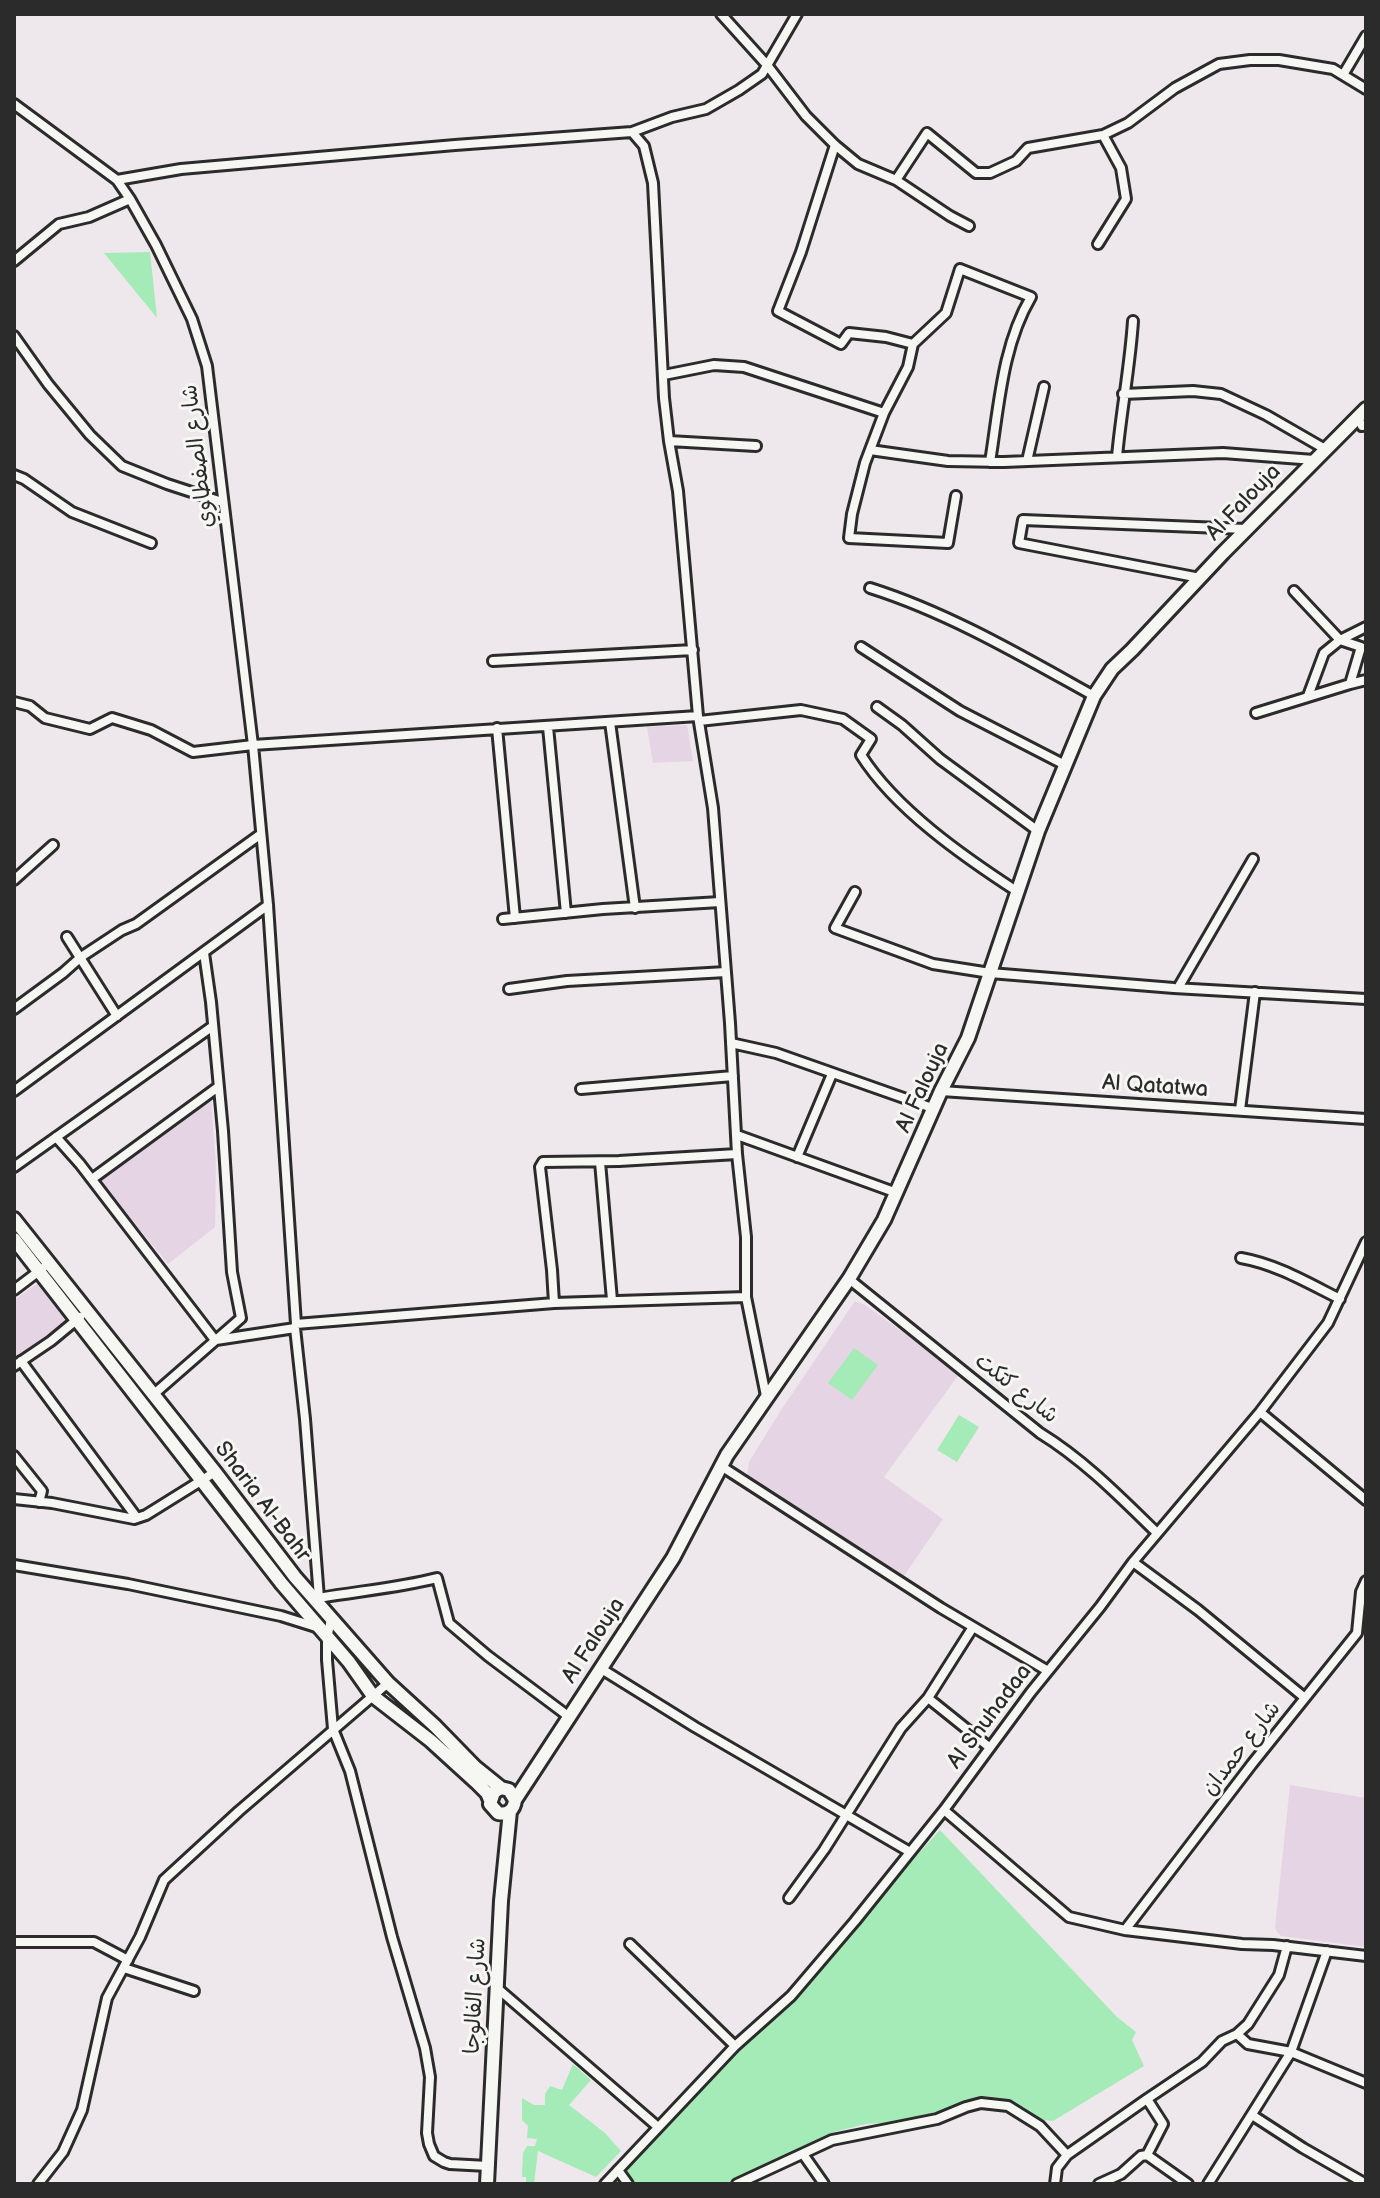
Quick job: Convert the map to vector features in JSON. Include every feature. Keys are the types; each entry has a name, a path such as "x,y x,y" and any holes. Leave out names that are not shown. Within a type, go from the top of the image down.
{"main road":[{"name":"Al Falouja","path":"513,1806 568,1716 673,1558 721,1466 766,1396 849,1279 884,1220 968,1038 1038,831 1094,696 1112,669 1246,529 1325,449 1363,420"},
{"name":"Sharia Al-Bahr","path":"14,1219 44,1267 202,1480 373,1696 431,1741 476,1782 490,1800"},
{"name":"Sharia Al-Bahr","path":"14,1239 44,1267"},
{"name":"Sharia Al-Bahr","path":"82,1315 154,1394 331,1619 388,1683 501,1788"},
{"path":"501,1788 512,1793 513,1806 502,1814 495,1811 490,1800 494,1792 501,1788"},
{"name":"شارع الفالوجا","path":"487,2184 501,1901 513,1806"}],"street":[{"path":"721,14 767,65 806,116 835,145 858,164 896,180 969,226"},
{"path":"117,180 181,169 632,132 672,117 706,109 762,74 797,14"},
{"path":"1343,75 1366,36"},
{"path":"896,180 927,133 976,173 990,173 1016,161 1028,148 1103,135 1128,123 1175,88 1219,64 1279,60 1333,69 1366,89"},
{"name":"شارع الصفطاوي","path":"14,104 117,180 156,245 192,319 207,366 266,876 317,1599"},
{"path":"632,132 644,146 653,183 669,441 678,491 698,718 713,808 737,1154 746,1237 746,1297 766,1396"},
{"path":"1098,244 1126,199 1121,168 1103,135"},
{"path":"835,145 801,252 778,311 841,344 849,333 913,344"},
{"path":"14,261 59,224 89,217 130,199"},
{"path":"956,496 948,543 849,538 865,463 884,413 908,367 913,344 946,313 960,269 1031,297 1011,343 990,462"},
{"path":"1117,457 1133,321"},
{"path":"14,336 90,435 122,466 222,502"},
{"path":"664,375 714,365 744,367 884,413"},
{"path":"1027,461 1044,387"},
{"path":"1123,394 1193,391 1221,394 1266,415 1325,449"},
{"path":"1363,420 1366,437"},
{"path":"669,441 756,446"},
{"path":"870,450 948,461 990,462 1223,453 1314,460"},
{"path":"14,475 72,512 151,543"},
{"path":"1200,578 1019,543 1023,520 1246,529"},
{"path":"870,588 936,613 1094,696"},
{"path":"1294,591 1340,640 1361,647 1350,684"},
{"path":"1308,696 1324,653 1340,640 1366,627"},
{"path":"861,647 960,711 1065,765"},
{"path":"493,661 693,650"},
{"path":"1256,713 1366,680"},
{"path":"14,702 30,706 45,718 90,729 112,718 151,730 193,752 497,728 801,710 843,719 871,739 861,755 880,782 975,864 1018,892"},
{"path":"877,707 940,759 1038,831"},
{"path":"610,722 635,908"},
{"path":"548,727 566,913"},
{"path":"497,728 515,918"},
{"path":"14,1009 81,957 136,924 261,834"},
{"path":"14,880 53,845"},
{"path":"1178,988 1253,859"},
{"path":"855,892 835,928 933,964 990,973 1366,999"},
{"path":"503,919 720,902"},
{"path":"14,1091 268,905"},
{"path":"67,937 117,1016"},
{"path":"154,1394 241,1318 232,1272 223,1131 204,953"},
{"path":"509,989 567,981 726,972"},
{"path":"1240,1110 1255,992"},
{"path":"14,996 25,1001"},
{"path":"14,1167 213,1026"},
{"path":"731,1043 776,1053 935,1109"},
{"path":"797,1157 832,1074"},
{"path":"581,1089 733,1076"},
{"path":"92,1179 218,1087"},
{"name":"Al Qatatwa","path":"941,1091 1366,1119"},
{"path":"737,1135 897,1193"},
{"path":"56,1137 92,1179 215,1340"},
{"path":"554,1303 540,1167 543,1162 737,1154"},
{"path":"600,1162 612,1300"},
{"name":"Al Shuhadaa","path":"605,2184 735,2046 791,1996 855,1921 944,1810 1133,1562 1260,1412 1328,1323 1366,1242"},
{"path":"1241,1258 1257,1261 1340,1299"},
{"path":"14,1290 44,1267"},
{"name":"شارع كتكت","path":"849,1279 1040,1433 1062,1447 1157,1533"},
{"path":"215,1340 296,1326 554,1303 746,1297"},
{"path":"82,1315 18,1363 137,1518"},
{"path":"1260,1412 1366,1500"},
{"path":"14,1456 42,1491 39,1502"},
{"path":"721,1466 973,1627 1048,1671"},
{"path":"14,1499 137,1518 215,1472"},
{"path":"1133,1562 1198,1610 1305,1698"},
{"path":"14,1565 128,1584 281,1616 317,1627"},
{"path":"317,1599 357,1591 404,1587 437,1578 449,1623 568,1716"},
{"name":"شارع حمدان","path":"1125,1930 1357,1633 1361,1592 1366,1581"},
{"path":"331,1619 327,1660 333,1729 350,1771 392,1937 425,2048 430,2077 429,2144 434,2156 444,2162 488,2166"},
{"path":"789,1898 824,1850 901,1728 928,1698 973,1627"},
{"path":"600,1668 910,1852"},
{"path":"38,2184 63,2152 82,2110 107,1998 164,1880 388,1683"},
{"path":"928,1698 989,1747"},
{"path":"944,1810 1069,1917 1125,1930 1366,1956"},
{"path":"14,1942 94,1942 126,1964 194,1991"},
{"path":"630,1944 735,2046"},
{"path":"1055,2184 1057,2168 1067,2155 1202,2062 1222,2041 1248,2024 1279,1975 1287,1946"},
{"path":"1208,2184 1291,2052 1327,1951"},
{"path":"496,1987 658,2127"},
{"path":"1237,2034 1248,2044 1291,2052 1366,2083"},
{"path":"1147,2099 1163,2124 1147,2155"},
{"path":"737,2184 832,2140 937,2119 981,2103 1008,2106 1040,2126 1067,2155"},
{"path":"1252,2115 1366,2184"},
{"path":"803,2154 824,2184"},
{"path":"1099,2184 1121,2174 1141,2156 1147,2155 1188,2184"},
{"path":"618,2170 628,2184"}],"shaded area":[{"path":"687,725 693,761 653,763 647,727"},
{"path":"211,1099 216,1165 215,1227 168,1264 98,1179"},
{"path":"38,1283 70,1324 16,1362 14,1300"},
{"path":"855,1301 960,1373 884,1477 943,1519 904,1576 749,1481 747,1476 749,1462 781,1410"},
{"path":"1290,1785 1366,1798 1366,1947 1281,1936 1275,1928"}],"green space":[{"path":"150,252 157,318 104,253"},
{"path":"854,1348 878,1365 852,1400 828,1383"},
{"path":"959,1415 979,1427 957,1462 937,1450"},
{"path":"940,1830 1117,2017 1136,2032 1132,2040 1144,2066 1053,2121 1033,2119 1012,2102 981,2097 931,2114 834,2132 726,2184 636,2184 625,2171 735,2046 824,1956"},
{"path":"573,2064 591,2080 569,2105 605,2133 621,2151 596,2177 538,2151 534,2184 526,2184 526,2177 522,2177 523,2153 527,2146 535,2146 537,2139 527,2138 528,2126 522,2120 522,2098 534,2105 545,2105 545,2094 550,2086 562,2090"}]}
